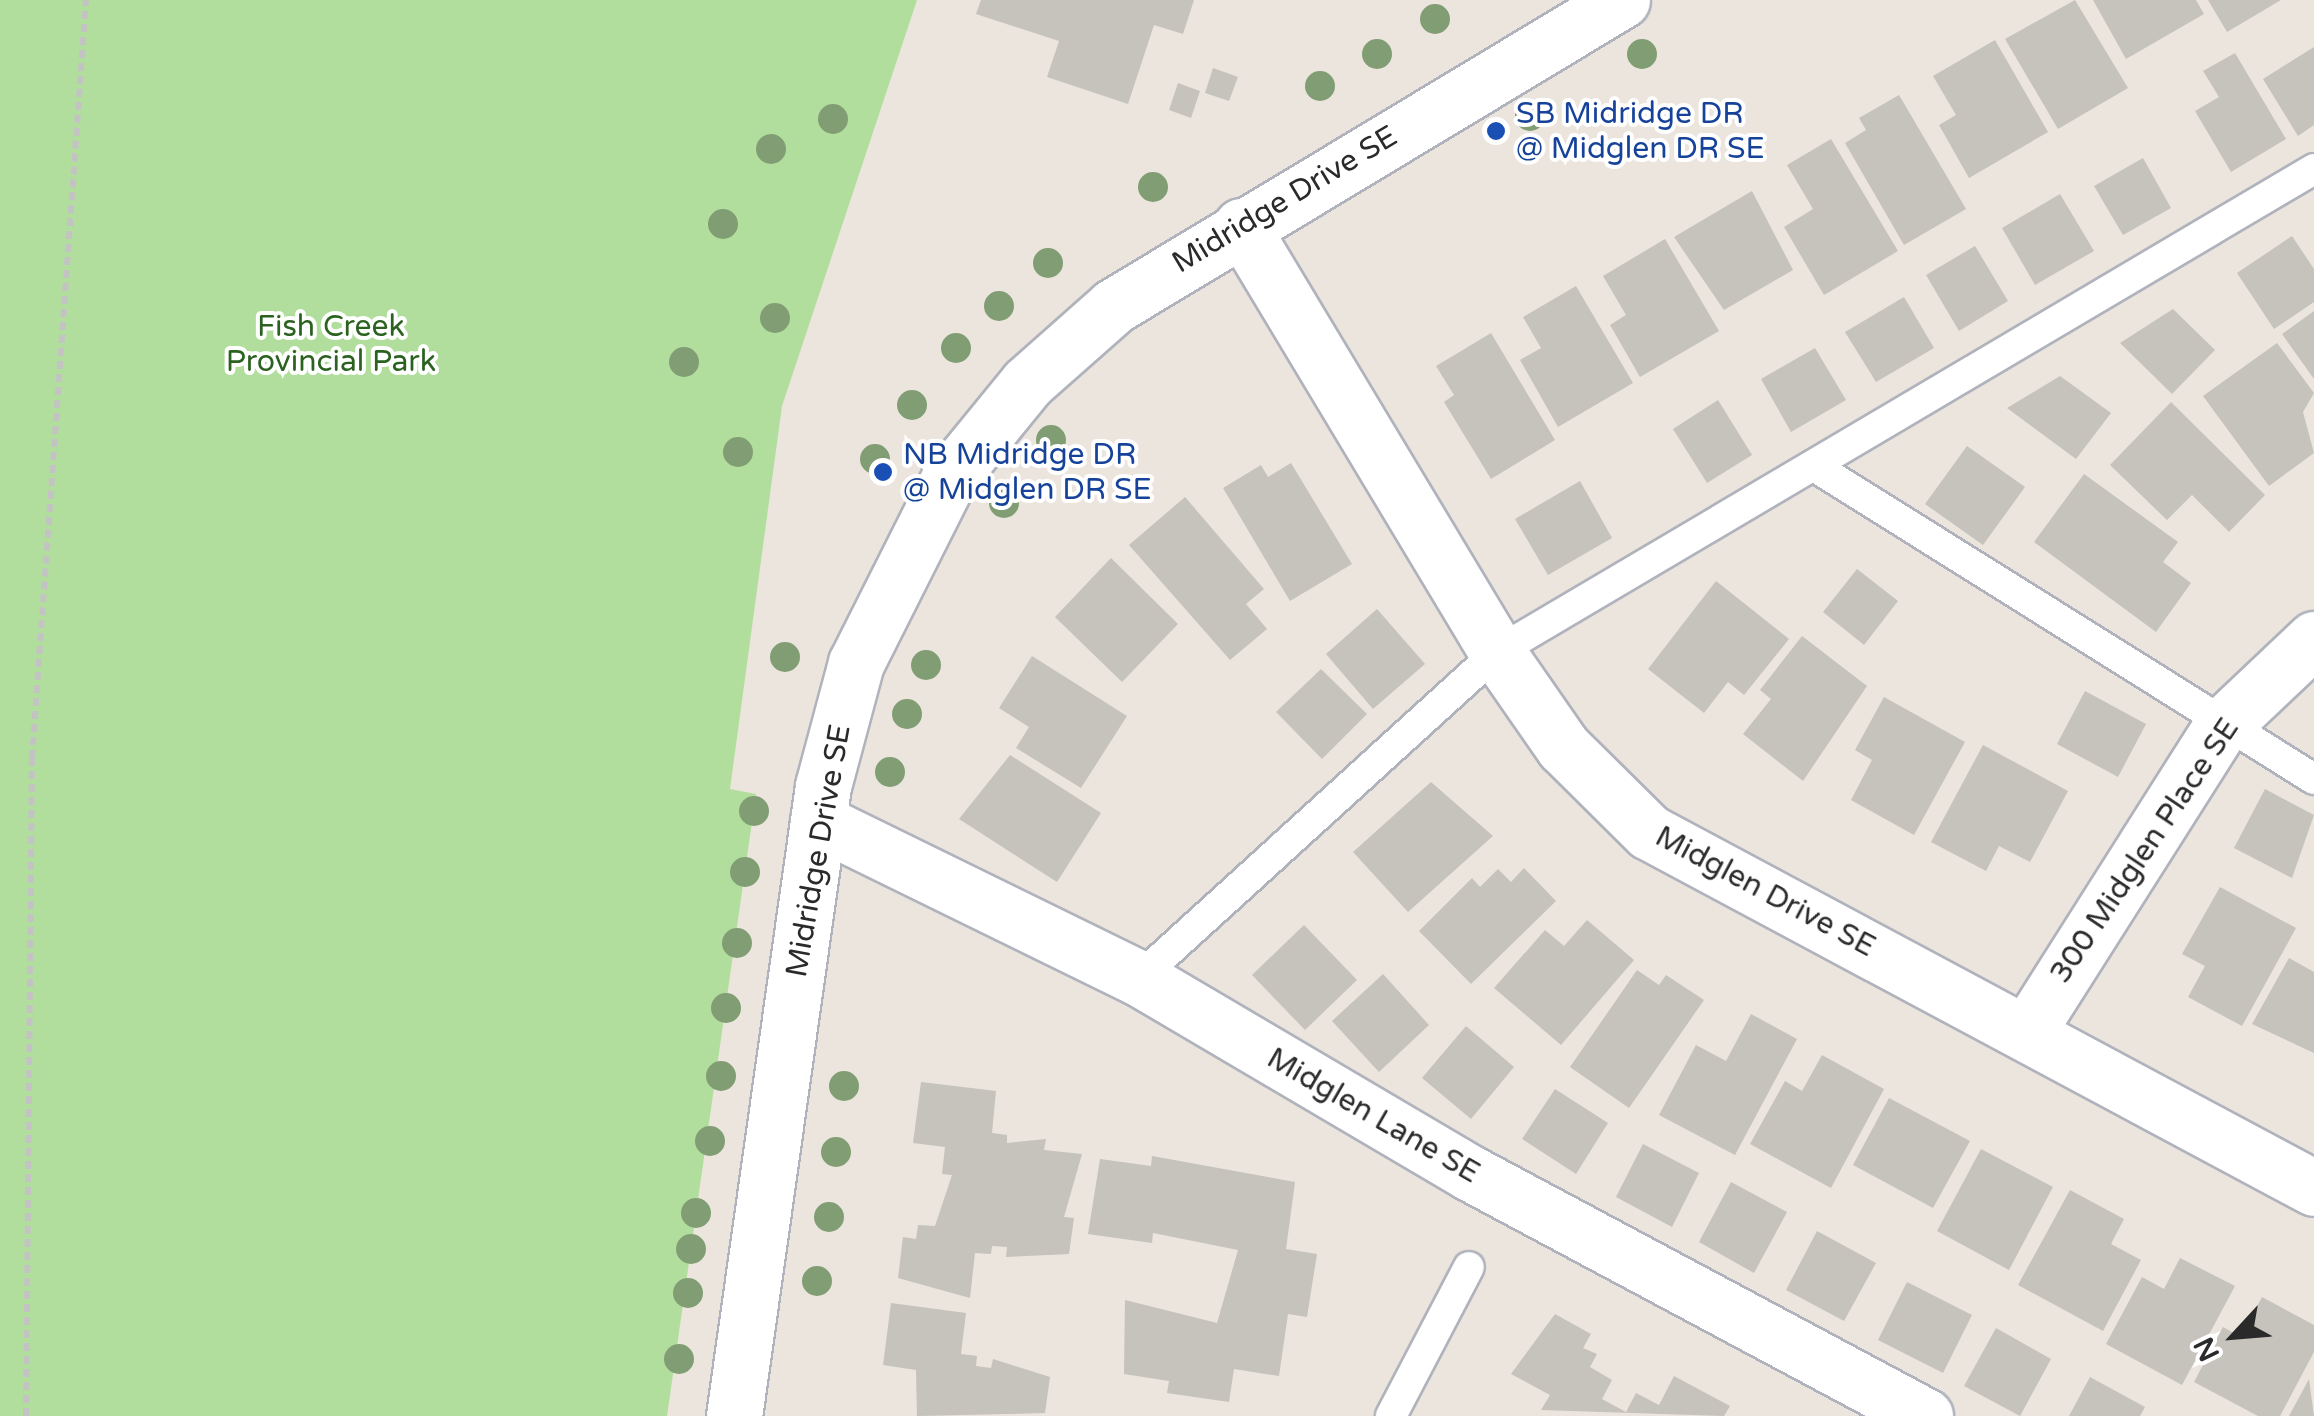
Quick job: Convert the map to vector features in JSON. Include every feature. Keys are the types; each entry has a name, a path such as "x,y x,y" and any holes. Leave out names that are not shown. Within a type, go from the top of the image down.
{"street":[{"name":"Midridge Drive SE","path":"734,1416 818,822 856,663 948,480 1074,339 1242,226 1622,0"},
{"name":"Midglen Drive SE","path":"1242,226 1497,652 1563,748 1649,832 2028,1029 2314,1188"},
{"name":"300 Midglen Place SE","path":"2028,1029 2221,727 2314,639"},
{"name":"Midglen Lane SE","path":"818,822 1138,978 1470,1174 1925,1416"}],"lane":[{"path":"1138,978 1497,652 2314,169"},
{"path":"1814,466 2221,727 2314,779"},
{"path":"1391,1416 1468,1267"}],"path":[{"path":"26,1416 34,722 86,0"}],"green space":[{"name":"Fish Creek Provincial Park","path":"0,0 917,0 782,406 730,789 756,794 667,1416 0,1416"}],"building":[{"path":"981,0 1194,0 1183,34 1154,25 1128,104 1047,77 1059,41 976,14"},
{"path":"2075,0 2128,88 2058,129 2005,39"},
{"path":"2093,0 2196,0 2204,14 2126,59"},
{"path":"2208,0 2281,0 2227,32"},
{"path":"1995,40 2048,132 1969,178 1939,125 1956,115 1933,76"},
{"path":"2314,47 2314,125 2298,136 2263,79"},
{"path":"2235,53 2286,139 2231,172 2195,111 2219,97 2203,71"},
{"path":"1213,68 1238,77 1229,101 1205,93"},
{"path":"1178,83 1200,91 1191,118 1169,110"},
{"path":"1899,95 1966,209 1904,245 1845,143 1866,130 1859,118"},
{"path":"1831,139 1898,251 1824,295 1784,227 1813,209 1787,165"},
{"path":"2143,158 2171,208 2123,235 2094,186"},
{"path":"1752,191 1793,270 1724,310 1674,237"},
{"path":"2060,194 2094,251 2035,285 2002,228"},
{"path":"2292,236 2314,269 2314,302 2274,329 2237,273"},
{"path":"1665,239 1719,331 1640,377 1610,325 1626,315 1603,276"},
{"path":"1975,246 2008,301 1959,331 1926,275"},
{"path":"1576,286 1633,383 1558,427 1520,360 1541,348 1523,317"},
{"path":"1904,297 1934,348 1876,382 1845,332"},
{"path":"2173,309 2215,350 2172,394 2120,343"},
{"path":"2314,311 2314,379 2282,334"},
{"path":"1491,333 1555,440 1491,479 1444,402 1454,395 1436,366"},
{"path":"2277,343 2314,393 2303,412 2314,453 2269,486 2203,396"},
{"path":"1815,348 1846,400 1791,432 1761,379"},
{"path":"2060,376 2111,413 2076,459 2007,408"},
{"path":"1718,400 1752,455 1707,483 1673,429"},
{"path":"2171,402 2265,495 2229,532 2192,495 2167,520 2110,465"},
{"path":"1967,446 2025,487 1983,545 1925,504"},
{"path":"1291,463 1352,564 1290,601 1223,488 1261,465 1268,477"},
{"path":"2084,474 2178,542 2163,562 2191,583 2156,632 2034,542"},
{"path":"1580,481 1612,538 1548,575 1515,519"},
{"path":"1185,497 1264,589 1246,604 1267,629 1230,660 1129,545"},
{"path":"1111,558 1178,624 1122,682 1055,617"},
{"path":"1857,569 1898,601 1864,645 1823,612"},
{"path":"1716,581 1789,639 1744,695 1728,682 1704,713 1648,669"},
{"path":"1377,609 1425,664 1373,709 1326,654"},
{"path":"1802,636 1867,686 1803,781 1743,734 1771,699 1760,690"},
{"path":"1032,656 1127,716 1081,788 1016,748 1029,727 999,708"},
{"path":"1321,669 1367,714 1322,759 1276,712"},
{"path":"2085,691 2146,724 2118,777 2057,744"},
{"path":"1884,697 1965,742 1914,835 1851,800 1872,760 1855,750"},
{"path":"1983,745 2068,791 2030,862 1999,846 1986,871 1931,842"},
{"path":"1010,755 1101,813 1057,882 959,819"},
{"path":"1431,782 1493,836 1408,912 1353,852"},
{"path":"2265,789 2314,815 2292,878 2234,848"},
{"path":"1524,868 1556,901 1471,984 1419,931 1472,878 1480,887 1498,869 1511,882"},
{"path":"2220,887 2296,928 2242,1026 2188,997 2205,966 2182,954"},
{"path":"1587,920 1634,960 1561,1045 1494,988 1545,930 1564,946"},
{"path":"1304,925 1357,980 1305,1030 1252,975"},
{"path":"2289,958 2314,972 2314,1053 2252,1024"},
{"path":"1637,970 1659,985 1666,975 1704,1000 1629,1108 1570,1067"},
{"path":"1383,974 1429,1025 1379,1072 1332,1021"},
{"path":"1751,1014 1797,1039 1735,1155 1659,1115 1696,1045 1726,1061"},
{"path":"1466,1026 1514,1067 1471,1119 1422,1078"},
{"path":"1822,1055 1884,1089 1831,1188 1750,1144 1785,1081 1802,1091"},
{"path":"921,1082 996,1091 992,1133 1007,1135 1007,1143 1046,1139 1044,1150 1082,1154 1064,1217 1074,1218 1069,1254 1006,1257 1007,1247 992,1246 991,1254 975,1253 970,1298 898,1278 903,1237 916,1239 918,1225 935,1226 952,1175 942,1174 945,1147 913,1143"},
{"path":"1555,1089 1608,1123 1576,1174 1522,1139"},
{"path":"1889,1098 1970,1141 1933,1208 1853,1165"},
{"path":"1643,1144 1699,1173 1672,1227 1616,1197"},
{"path":"1981,1149 2053,1187 2009,1270 1937,1231"},
{"path":"1152,1156 1295,1182 1286,1249 1317,1254 1307,1317 1288,1314 1279,1376 1234,1369 1229,1402 1167,1393 1169,1381 1124,1374 1125,1300 1217,1323 1238,1250 1153,1233 1152,1243 1088,1234 1100,1159 1151,1166"},
{"path":"1731,1182 1787,1212 1754,1273 1699,1242"},
{"path":"2070,1190 2124,1219 2111,1244 2141,1260 2103,1331 2018,1285"},
{"path":"1817,1231 1876,1263 1844,1321 1786,1290"},
{"path":"2180,1258 2235,1286 2182,1385 2106,1344 2142,1277 2164,1289"},
{"path":"1907,1282 1972,1315 1943,1373 1878,1340"},
{"path":"2262,1297 2314,1325 2314,1352 2280,1416 2258,1416 2194,1382 2223,1327 2241,1337"},
{"path":"891,1303 966,1313 961,1354 977,1356 976,1366 991,1368 993,1359 1050,1377 1045,1413 917,1416 916,1370 883,1365"},
{"path":"1555,1314 1591,1334 1583,1348 1597,1354 1590,1367 1612,1380 1602,1399 1626,1412 1636,1393 1659,1405 1674,1376 1730,1406 1724,1416 1541,1410 1550,1395 1511,1374"},
{"path":"1996,1328 2051,1359 2020,1416 1964,1386"},
{"path":"2090,1377 2145,1407 2140,1416 2069,1416"},
{"path":"2309,1379 2314,1416 2289,1416"}],"place":[{"name":"SB Midridge DR @ Midglen DR SE","path":"1496,131"},
{"name":"NB Midridge DR @ Midglen DR SE","path":"883,472"}]}
